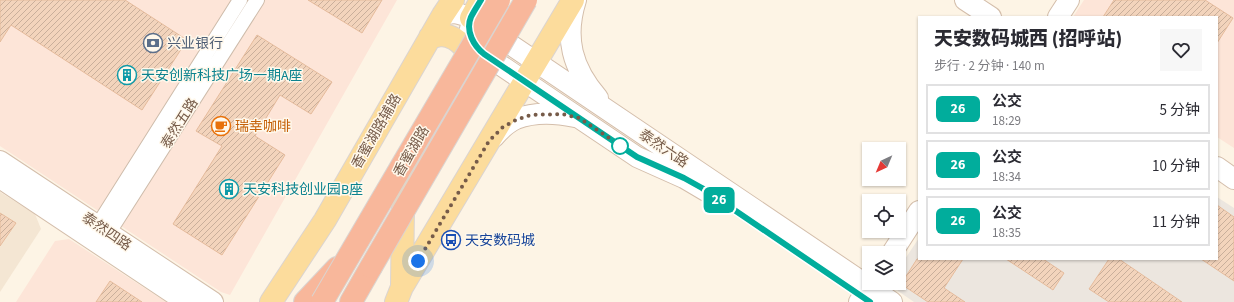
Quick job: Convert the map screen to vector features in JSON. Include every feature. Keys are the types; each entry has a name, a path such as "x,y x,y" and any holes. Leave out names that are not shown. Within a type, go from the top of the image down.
{"highway":[{"name":"香蜜湖路","path":"322,302 499,0"},
{"name":"香蜜湖路","path":"351,302 526,0"},
{"path":"305,302 351,254"},
{"path":"360,302 371,267"}],"main road":[{"path":"399,295 573,0"},
{"name":"香蜜湖路辅路","path":"271,302 325,220 448,5"},
{"path":"399,295 403,207 407,186 420,156 465,80 471,63 465,47 455,38 441,35 430,37"}],"street":[{"name":"泰然五路","path":"99,235 240,0"},
{"name":"泰然五路","path":"99,235 257,0"},
{"name":"泰然六路","path":"576,0 572,14 570,42 575,62 585,81 597,97 615,114"},
{"path":"965,0 989,16"},
{"path":"1059,16 1069,0"},
{"name":"泰然六路","path":"448,5 453,13 461,14 476,9"},
{"name":"泰然六路","path":"476,9 536,62 615,114 867,294"},
{"name":"泰然六路","path":"476,9 470,29 471,37 479,50 637,157 694,183 867,294 892,302"},
{"path":"489,141 503,127 516,120 531,115 562,114 579,118"},
{"name":"泰然四路","path":"0,160 186,302"},
{"path":"1218,168 1234,178"},
{"name":"泰然四路","path":"0,178 213,302"},
{"path":"897,246 918,214"}],"shaded area":[{"path":"0,0 397,0 230,295 221,292 0,146"},
{"path":"1084,0 1234,0 1234,148 1218,138 1218,16 1074,16"},
{"path":"0,192 35,214 41,229 0,292"},
{"path":"1218,198 1234,208 1234,302 914,302 898,291 906,290 906,258 918,240 918,260 1218,260"},
{"path":"69,239 166,302 16,302 55,241"}],"building":[{"name":"天安创新科技广场一期A座","path":"0,0 125,0 187,40 142,110 11,25 0,42"},
{"path":"308,0 382,0 362,33"},
{"path":"1114,0 1205,0 1233,18 1218,41 1218,16 1104,16"},
{"path":"257,35 332,82 311,114 280,95 255,136 285,155 222,255 173,224 222,146 196,131"},
{"path":"1218,206 1234,217 1234,281 1202,260 1218,260"},
{"path":"0,213 16,223 0,246"},
{"path":"917,259 962,260 944,288 965,302 928,302 906,287 906,276"},
{"path":"1008,260 1044,260 1064,273 1053,290"},
{"path":"1108,260 1120,260 1182,302 1109,302 1089,289"},
{"path":"110,281 142,302 96,302"}],"bus line":[{"name":"26","path":"481,0 470,18 470,29 474,44 484,54 637,157 684,178 702,188 870,302"}],"place":[{"name":"兴业银行","path":"153,43"},
{"name":"天安创新科技广场一期A座","path":"127,75"},
{"name":"瑞幸咖啡","path":"221,126"},
{"name":"天安科技创业园B座","path":"229,189"},
{"name":"天安数码城","path":"451,240"}],"route":[{"path":"418,261 489,141 503,127 516,120 531,115 562,114 579,118 626,149 620,146"}]}
